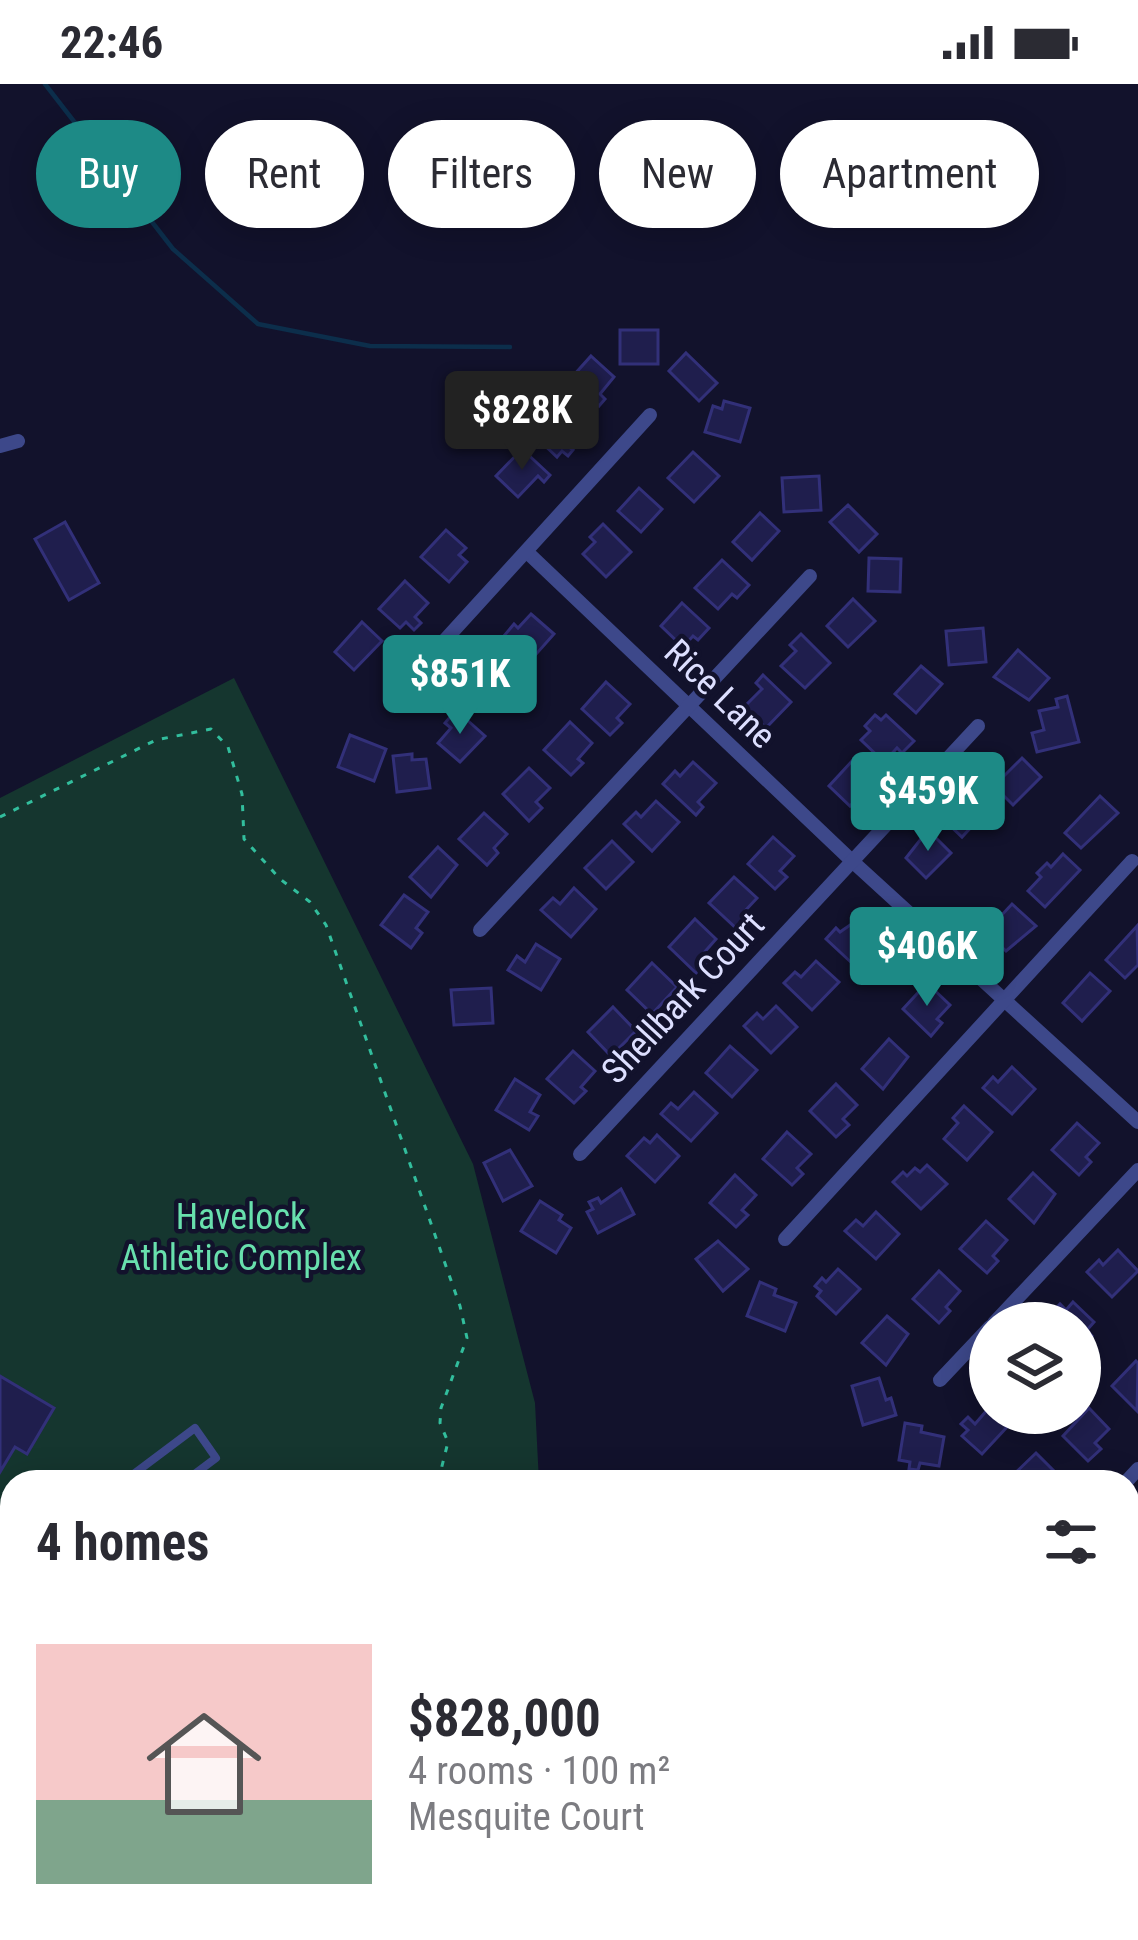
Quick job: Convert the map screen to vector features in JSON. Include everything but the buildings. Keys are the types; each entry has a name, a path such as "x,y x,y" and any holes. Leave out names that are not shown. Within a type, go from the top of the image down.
{"street":[{"path":"404,685 650,415"},
{"path":"0,446 19,441"},
{"name":"Rice Lane","path":"526,552 852,861 1138,1122"},
{"path":"480,930 811,576"},
{"name":"Shellbark Court","path":"580,1154 978,726"},
{"path":"784,1239 1132,861"},
{"path":"1014,1302 1138,1170"},
{"path":"940,1380 969,1349"}],"lane":[{"path":"139,1470 195,1428 217,1458 200,1470"}],"path":[{"path":"0,817 156,740 211,729 222,737 242,794 244,839 280,879 310,902 326,926 460,1306 467,1338 441,1408 440,1423 448,1442 441,1470"}],"green space":[{"name":"Havelock Athletic Complex","path":"234,678 473,1164 535,1403 538,1470 0,1470 0,798"}],"waterway":[{"path":"45,84 173,249 258,324 370,346 510,347"}]}
